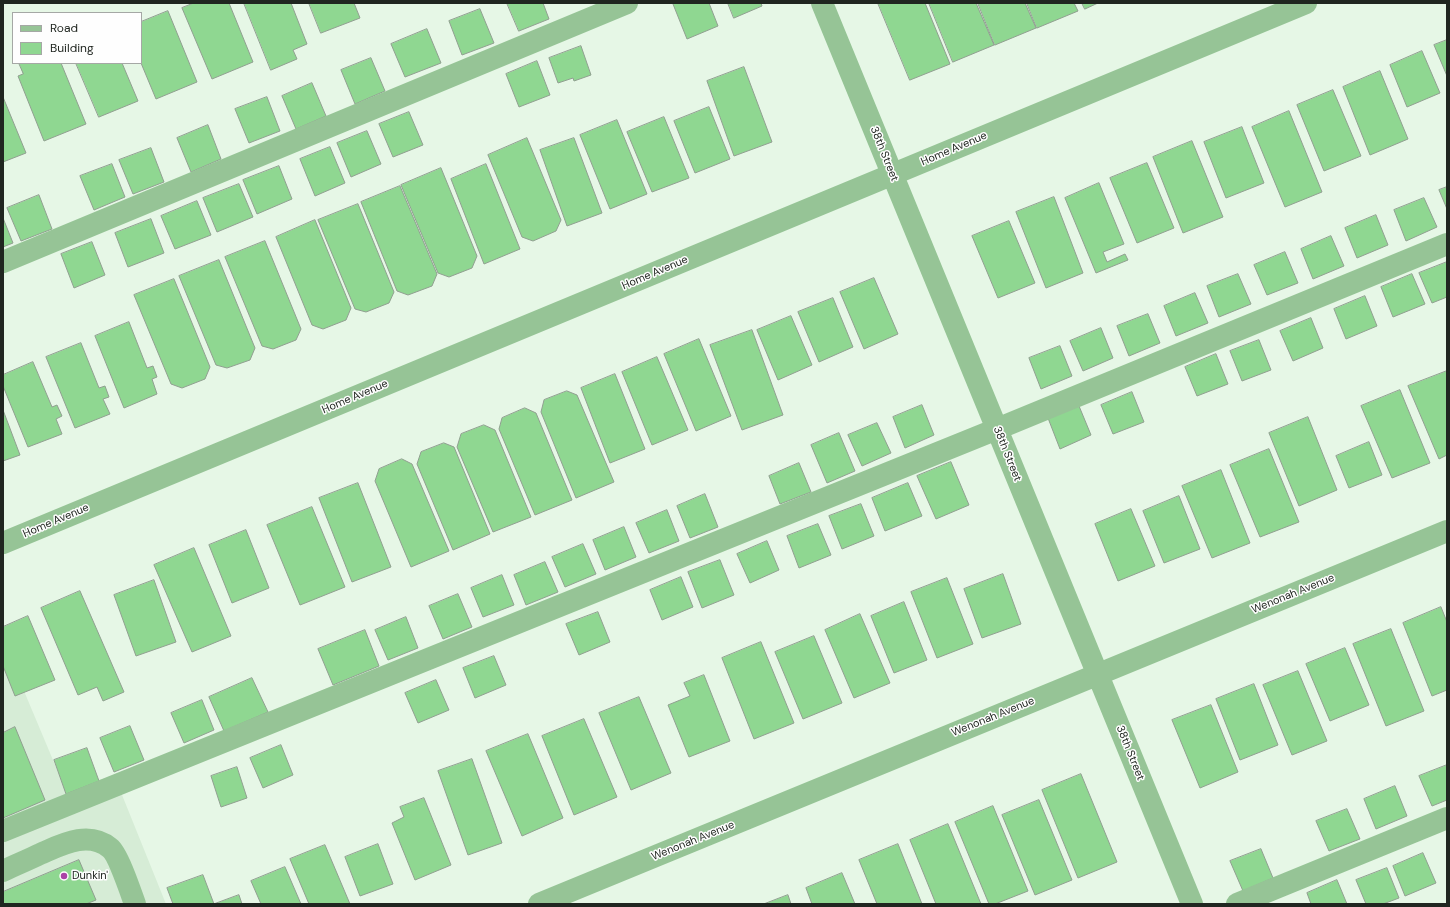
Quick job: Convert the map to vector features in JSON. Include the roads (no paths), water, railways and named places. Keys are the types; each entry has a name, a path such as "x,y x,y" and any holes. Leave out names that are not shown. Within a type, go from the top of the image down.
{"street":[{"path":"3,262 627,3"},
{"name":"38th Street","path":"822,3 1192,904"},
{"name":"Home Avenue","path":"3,543 1306,3"},
{"path":"3,831 997,429 1447,244"},
{"name":"Wenonah Avenue","path":"539,904 1447,531"},
{"path":"1237,904 1447,818"},
{"path":"3,871 67,842 82,840 96,841 110,848 124,874 135,904"}],"place":[{"name":"Dunkin'","path":"64,876"}]}
